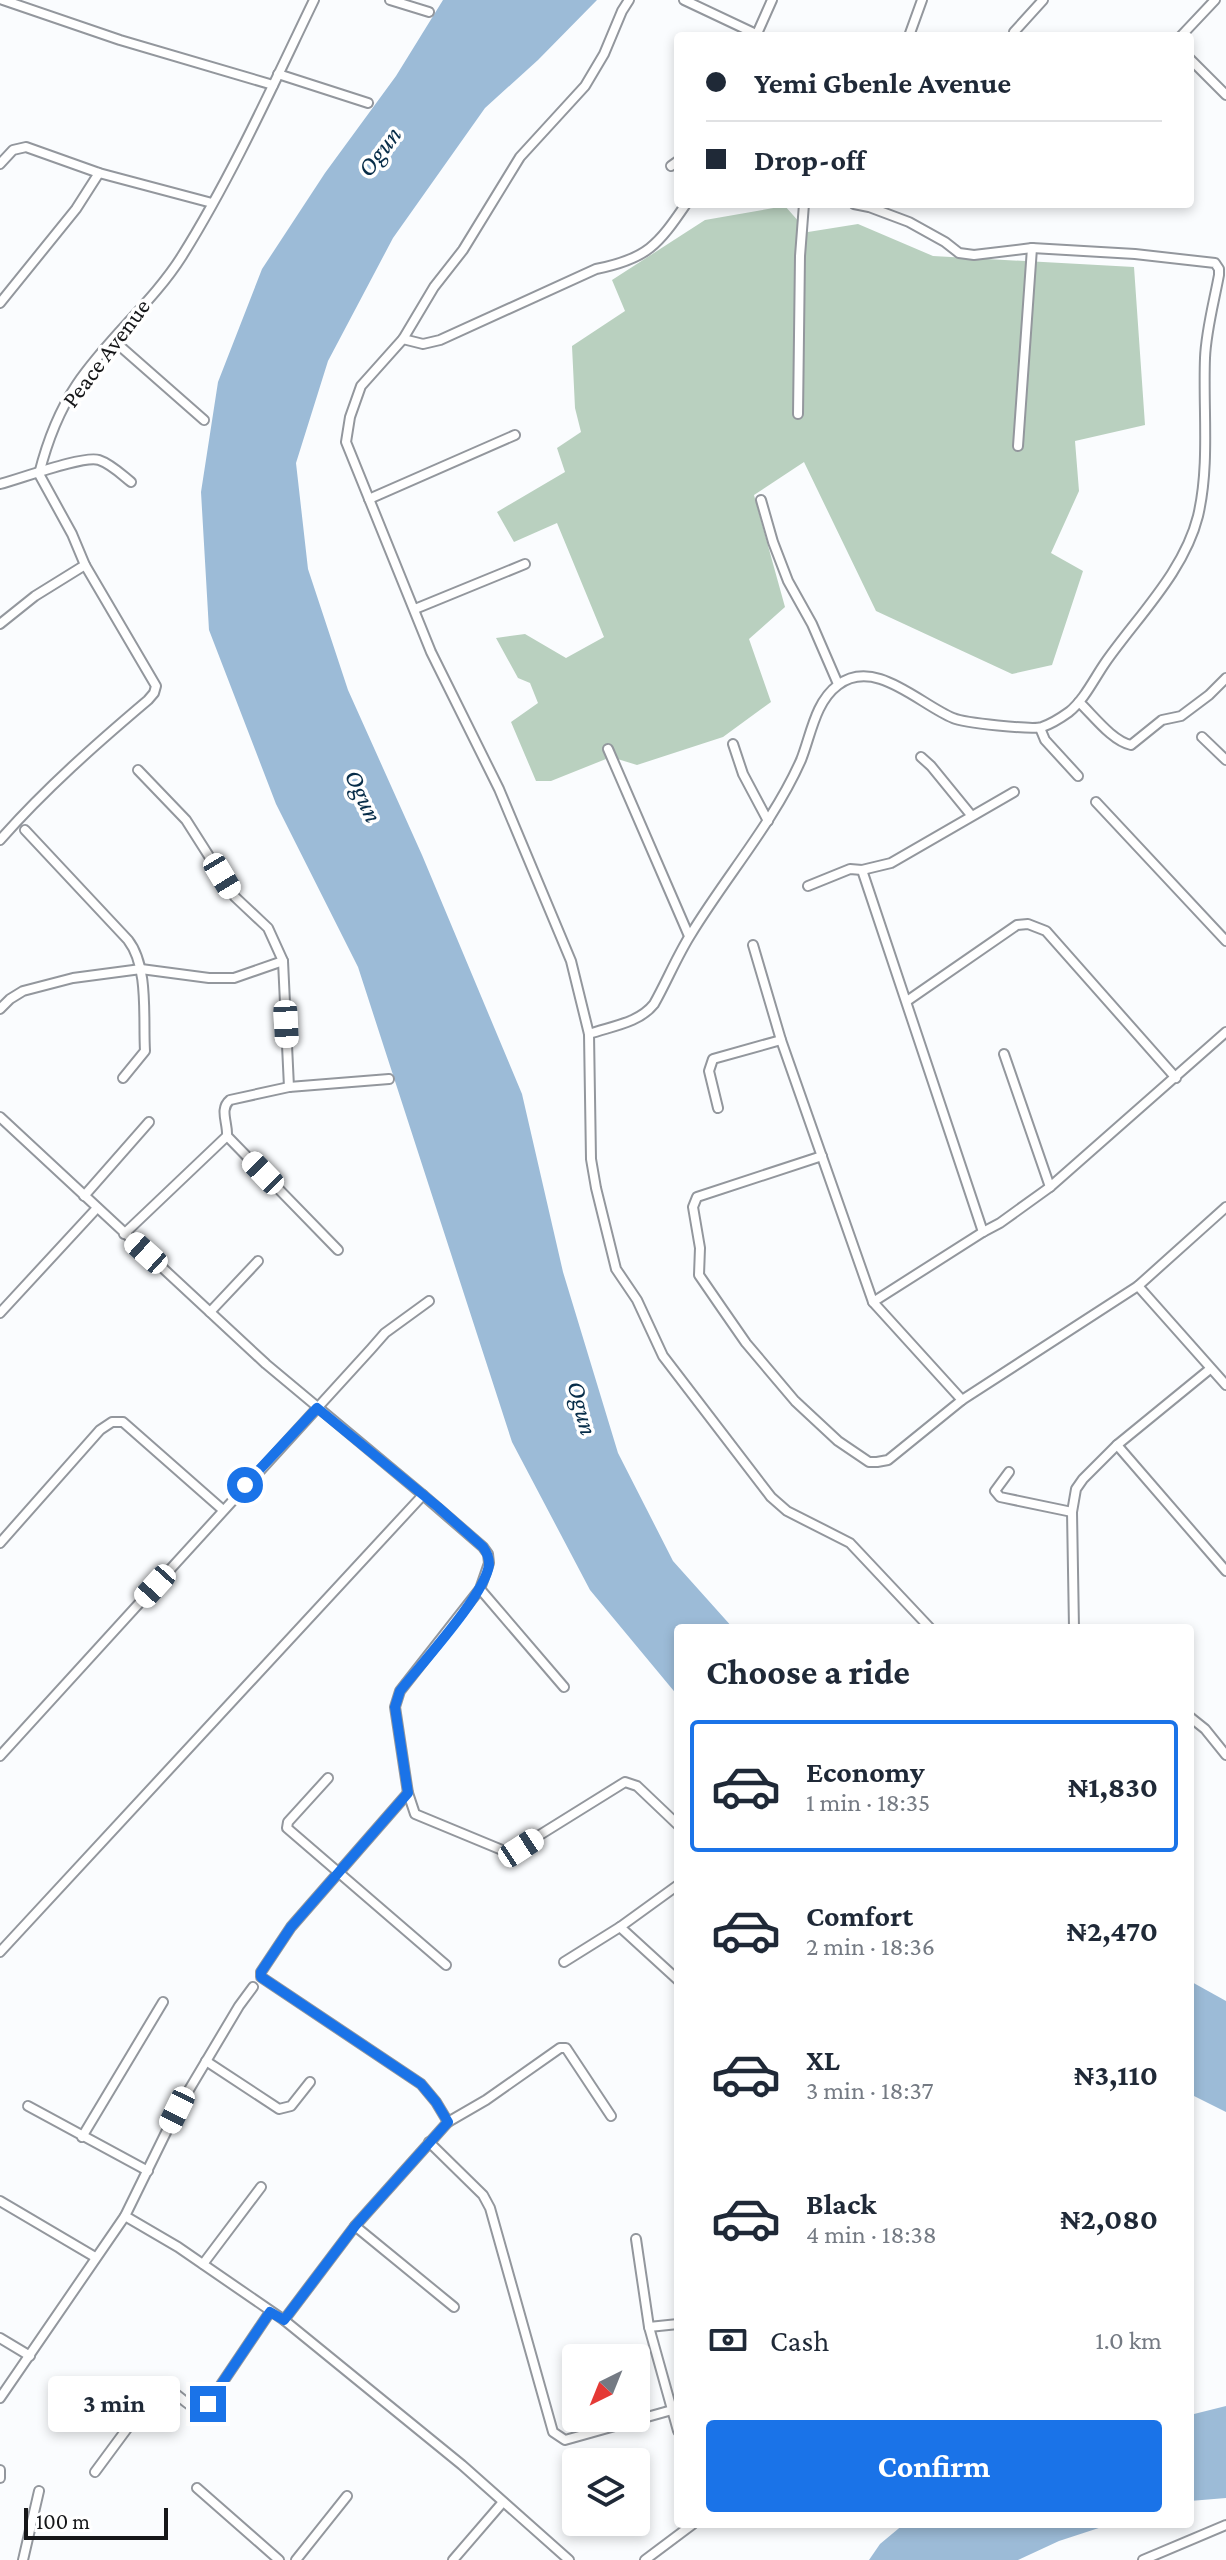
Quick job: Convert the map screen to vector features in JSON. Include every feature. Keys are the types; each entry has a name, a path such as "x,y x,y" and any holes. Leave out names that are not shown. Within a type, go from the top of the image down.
{"street":[{"path":"3,0 120,40 273,85"},
{"name":"Peace Avenue","path":"39,474 62,409 78,382 171,272 212,203 314,0"},
{"path":"390,0 429,12"},
{"path":"629,0 585,86 520,157 403,339 361,386 350,417 346,442 437,664 499,789 571,961 589,1034 591,1159 616,1269 637,1300 663,1356 771,1497 787,1511 850,1543 926,1624"},
{"path":"684,0 750,32"},
{"path":"757,32 772,0"},
{"path":"910,32 922,0"},
{"path":"1014,32 1043,0"},
{"path":"1185,32 1215,0"},
{"path":"1194,63 1226,95"},
{"path":"278,74 368,103"},
{"path":"0,164 13,150 26,147 99,173 212,203"},
{"path":"0,303 76,209 99,173"},
{"path":"403,339 423,344 440,340 596,269 637,257 656,245 683,208"},
{"path":"798,414 804,208"},
{"path":"589,1034 636,1019 654,1004 689,936 768,821 801,760 823,700 838,684 864,675 872,676 956,720 1040,728 1069,712 1079,702 1107,660 1159,595 1197,519 1204,452 1205,354 1219,269 1215,263 1209,260 1032,248 974,255 959,253 909,222 872,208"},
{"path":"1018,446 1032,248"},
{"path":"113,340 204,420"},
{"path":"369,499 515,435"},
{"path":"0,484 96,458 110,464 131,482"},
{"path":"0,840 91,748 154,693 156,686 85,565 39,474"},
{"path":"761,500 788,581 812,624 838,684"},
{"path":"415,609 525,564"},
{"path":"0,624 35,596 85,565"},
{"path":"1079,702 1117,738 1131,745 1162,720 1181,716 1226,678"},
{"path":"1040,728 1045,740 1078,776"},
{"path":"1202,737 1226,760"},
{"path":"733,744 743,774 768,821"},
{"path":"608,749 689,936"},
{"path":"921,757 971,815"},
{"path":"138,770 186,820 235,897 268,928 283,961 289,1087"},
{"path":"808,886 850,869 862,870 891,863 1014,792"},
{"path":"1096,802 1226,941"},
{"path":"25,830 128,940 138,955 145,1051 123,1078"},
{"path":"862,870 983,1232"},
{"path":"907,1001 1017,925 1028,924 1046,931 1176,1078"},
{"path":"753,945 781,1040 873,1302 962,1400"},
{"path":"0,1009 23,991 73,978 141,969 209,978 234,978 283,961"},
{"path":"873,1302 1000,1223 1050,1187 1226,1032"},
{"path":"718,1108 709,1071 713,1059 781,1040"},
{"path":"1004,1054 1050,1187"},
{"path":"338,1250 227,1136 224,1111 227,1102 289,1087 389,1079"},
{"path":"0,1117 317,1408 423,1495 488,1554 489,1563 480,1589 400,1691 397,1699 395,1707 411,1808 422,1818 508,1851 521,1848 625,1782 637,1786 674,1821"},
{"path":"84,1196 149,1122"},
{"path":"124,1234 227,1136"},
{"path":"822,1156 697,1197 693,1207 700,1248 699,1275 746,1343 795,1401 838,1441 869,1462 888,1460 962,1400 1138,1286 1226,1207"},
{"path":"0,1313 97,1208"},
{"path":"210,1312 258,1261"},
{"path":"1138,1286 1226,1385"},
{"path":"0,1756 385,1333 429,1301"},
{"path":"1074,1624 1072,1512 1076,1489 1117,1445 1210,1369"},
{"path":"0,1543 100,1430 112,1422 123,1422 223,1510"},
{"path":"1117,1445 1226,1571"},
{"path":"1009,1472 996,1487 995,1491 1000,1497 1072,1512"},
{"path":"0,1952 423,1495"},
{"path":"480,1589 564,1687"},
{"path":"1194,1720 1226,1755"},
{"path":"328,1778 288,1822 287,1828 446,1965"},
{"path":"408,1793 291,1927 261,1972 261,1977 421,2084 448,2122"},
{"path":"564,1962 674,1888"},
{"path":"620,1927 674,1976"},
{"path":"0,1933 9,1941"},
{"path":"0,2398 125,2216 177,2110 253,1987"},
{"path":"82,2137 163,2002"},
{"path":"284,2320 355,2226 448,2122 486,2100 560,2048 566,2048 611,2116"},
{"path":"206,2061 279,2109 291,2106 310,2082"},
{"path":"28,2106 148,2171"},
{"path":"429,2142 483,2195 490,2208 553,2432 565,2440 672,2410"},
{"path":"203,2264 261,2187"},
{"path":"0,2201 95,2257"},
{"path":"125,2216 203,2264 284,2320 569,2560"},
{"path":"355,2226 454,2307"},
{"path":"636,2239 649,2327 674,2417"},
{"path":"95,2472 160,2384 194,2408 201,2410 208,2404 270,2312"},
{"path":"649,2327 674,2324"},
{"path":"0,2338 30,2356"},
{"path":"0,2470 0,2478"},
{"path":"197,2488 279,2560"},
{"path":"23,2560 39,2491"},
{"path":"296,2560 347,2496"},
{"path":"453,2560 503,2502"},
{"path":"1143,2560 1226,2525"},
{"path":"645,2560 688,2528"}],"green space":[{"path":"787,208 808,232 858,224 933,256 1134,267 1145,425 1075,441 1079,491 1051,553 1083,571 1052,665 1012,674 876,611 804,462 754,495 785,607 749,639 771,702 723,737 637,765 611,757 551,781 536,781 511,722 538,703 530,683 518,678 496,638 525,634 566,658 604,637 557,523 514,542 497,512 565,472 557,448 581,432 575,408 572,346 625,311 612,280 705,220"}],"water":[{"name":"Ogun","path":"443,0 597,0 485,108 393,238 328,361 296,463 308,569 348,690 422,855 522,1094 563,1272 618,1453 673,1561 729,1624 674,1624 674,1691 590,1590 512,1442 358,967 276,804 209,630 201,492 218,382 262,269 325,173 396,76"},
{"path":"1194,1983 1226,2001 1226,2112 1194,2096"},
{"path":"1226,2406 1226,2498 1194,2501 1194,2414"},
{"path":"899,2528 1099,2528 1059,2541 1018,2560 869,2560 880,2544"}],"route":[{"path":"208,2404 270,2312 284,2320 355,2226 448,2122 421,2084 274,1988 261,1977 261,1972 291,1927 408,1793 395,1707 397,1699 400,1691 472,1601 480,1589 489,1563 483,1547 317,1408 245,1485"}]}
